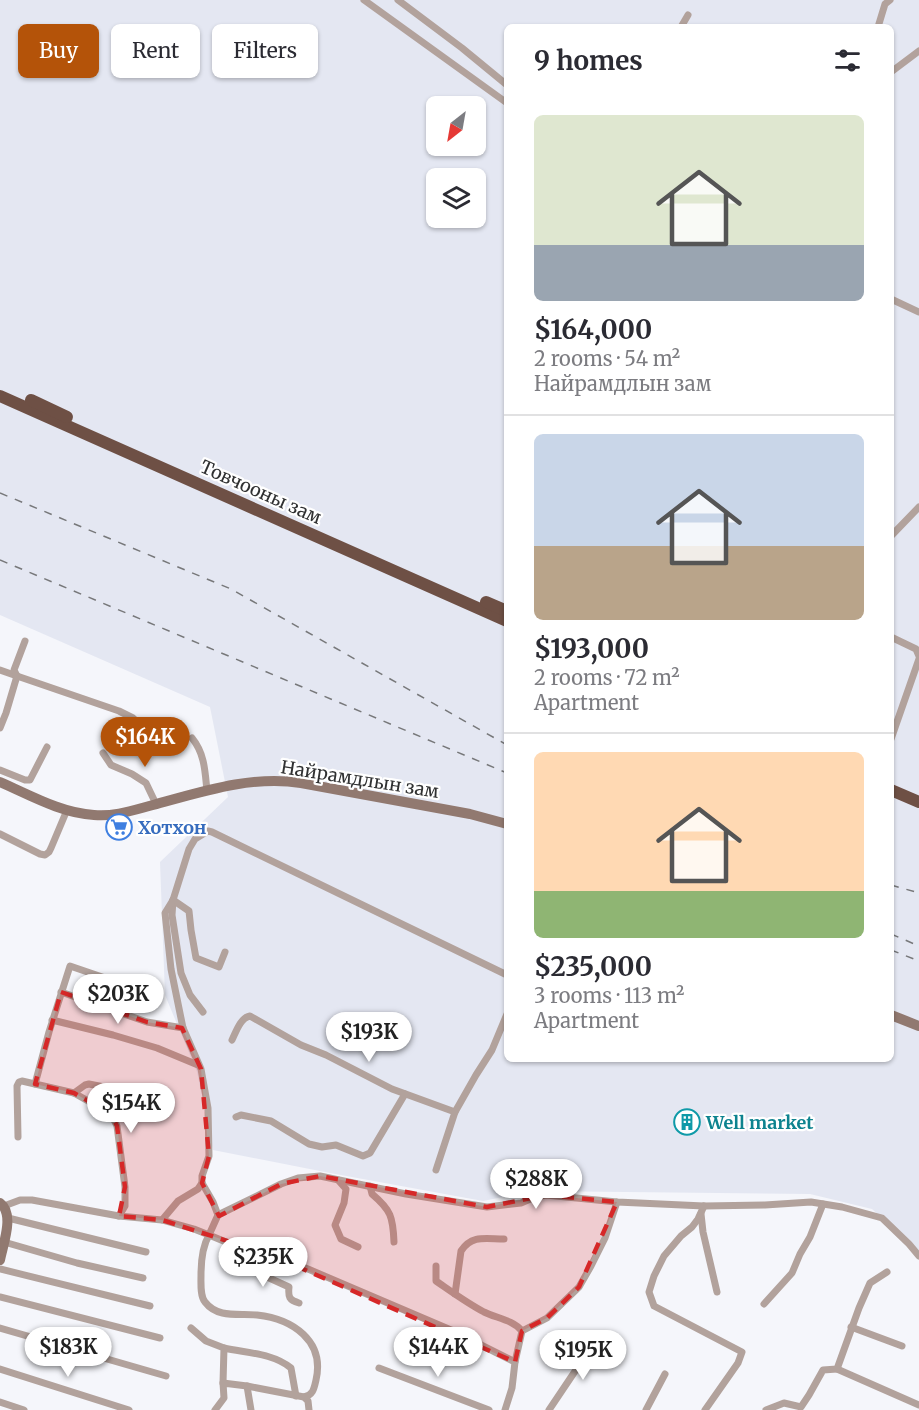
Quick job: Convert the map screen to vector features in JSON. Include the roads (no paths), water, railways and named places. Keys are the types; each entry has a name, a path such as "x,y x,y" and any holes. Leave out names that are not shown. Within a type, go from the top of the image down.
{"highway":[{"name":"Товчооны зам","path":"0,387 504,610"},
{"name":"Товчооны зам","path":"0,396 504,620"},
{"path":"894,782 919,794"},
{"path":"894,791 919,802"}],"main road":[{"name":"Найрамдлын зам","path":"0,782 67,810 90,815 104,816 123,813 254,781 291,781 470,814 504,823"},
{"path":"894,1016 919,1026"},
{"path":"0,1260 8,1218 2,1204"}],"street":[{"path":"364,0 504,101"},
{"path":"398,0 504,83"},
{"path":"879,24 885,4 890,0"},
{"path":"683,24 688,15"},
{"path":"894,70 919,51"},
{"path":"894,300 919,312"},
{"path":"894,533 919,507"},
{"path":"894,638 916,649 919,657 894,730"},
{"path":"0,728 3,712 17,676 14,670 25,641"},
{"path":"0,670 119,711 133,718 144,728"},
{"path":"192,738 203,757 207,791"},
{"path":"0,770 30,780 47,747"},
{"path":"103,753 111,765 146,783 156,804"},
{"path":"0,834 45,855 51,848 67,810"},
{"path":"218,1215 202,1183 202,1176 210,1156 208,1108 201,1069 183,1028 171,969 166,920 167,909 173,900 189,849 195,839 208,831 212,832 504,974"},
{"path":"173,900 189,911 190,930 196,958 219,967 225,952"},
{"path":"173,900 174,928 181,973 190,995 203,1012"},
{"path":"35,1084 52,1020 70,966 108,979"},
{"path":"61,992 147,1022 183,1028"},
{"path":"232,1040 244,1017 250,1016 301,1045 326,1055 392,1089 455,1112"},
{"path":"52,1020 157,1048 198,1065"},
{"path":"436,1170 455,1112 492,1050 504,1021"},
{"path":"18,1137 18,1086 22,1081 74,1093 111,1114 117,1126 125,1187 125,1206 120,1216"},
{"path":"74,1093 89,1084 119,1091 153,1112"},
{"path":"236,1117 242,1115 271,1121 309,1144 322,1147 336,1145 363,1156 370,1153 405,1094"},
{"path":"224,1383 300,1396 310,1396 313,1392 318,1363 312,1345 299,1330 259,1315 233,1315 217,1311 203,1299 201,1270 203,1249 218,1215 298,1178 320,1176 406,1194 487,1207 521,1203 546,1195 617,1202 704,1206 811,1202 842,1207 882,1218 919,1256"},
{"path":"338,1180 346,1188 344,1203 335,1225 341,1239 358,1247"},
{"path":"162,1220 178,1201 198,1189 202,1183"},
{"path":"370,1186 372,1194 390,1213 394,1242"},
{"path":"2,1204 32,1200 120,1216 162,1220 195,1229 238,1247 271,1255 308,1269 451,1330 515,1362"},
{"path":"505,1410 512,1388 522,1331 547,1318 579,1287 605,1238 617,1202"},
{"path":"764,1304 792,1274 810,1238 823,1204"},
{"path":"704,1206 692,1227 664,1256 649,1292 654,1306 742,1352 738,1363 705,1410"},
{"path":"701,1214 717,1292"},
{"path":"8,1218 146,1252"},
{"path":"455,1294 461,1251 465,1245 478,1238 504,1239"},
{"path":"4,1242 77,1263 143,1278"},
{"path":"271,1255 265,1274 289,1287 288,1296 298,1304"},
{"path":"436,1266 436,1281 484,1312 517,1326 522,1331"},
{"path":"0,1269 150,1306"},
{"path":"837,1369 858,1308 870,1283 887,1272"},
{"path":"0,1297 160,1338"},
{"path":"851,1327 902,1346"},
{"path":"0,1328 166,1377"},
{"path":"191,1328 206,1341 224,1348 265,1356 286,1364 291,1368 300,1396 308,1401 309,1410"},
{"path":"549,1410 596,1340"},
{"path":"215,1410 224,1398 224,1348"},
{"path":"380,1368 489,1410"},
{"path":"0,1369 129,1410"},
{"path":"766,1410 784,1403 802,1408 822,1370 837,1369 919,1405"},
{"path":"646,1410 665,1374"},
{"path":"247,1386 250,1410"},
{"path":"0,1402 24,1410"}],"railway":[{"path":"0,493 231,589 504,743"},
{"path":"0,560 504,772"},
{"path":"894,886 919,893"},
{"path":"894,935 919,946"},
{"path":"894,951 919,961"}],"place":[{"name":"Хотхон","path":"119,827"},
{"name":"Well market","path":"687,1122"}]}
